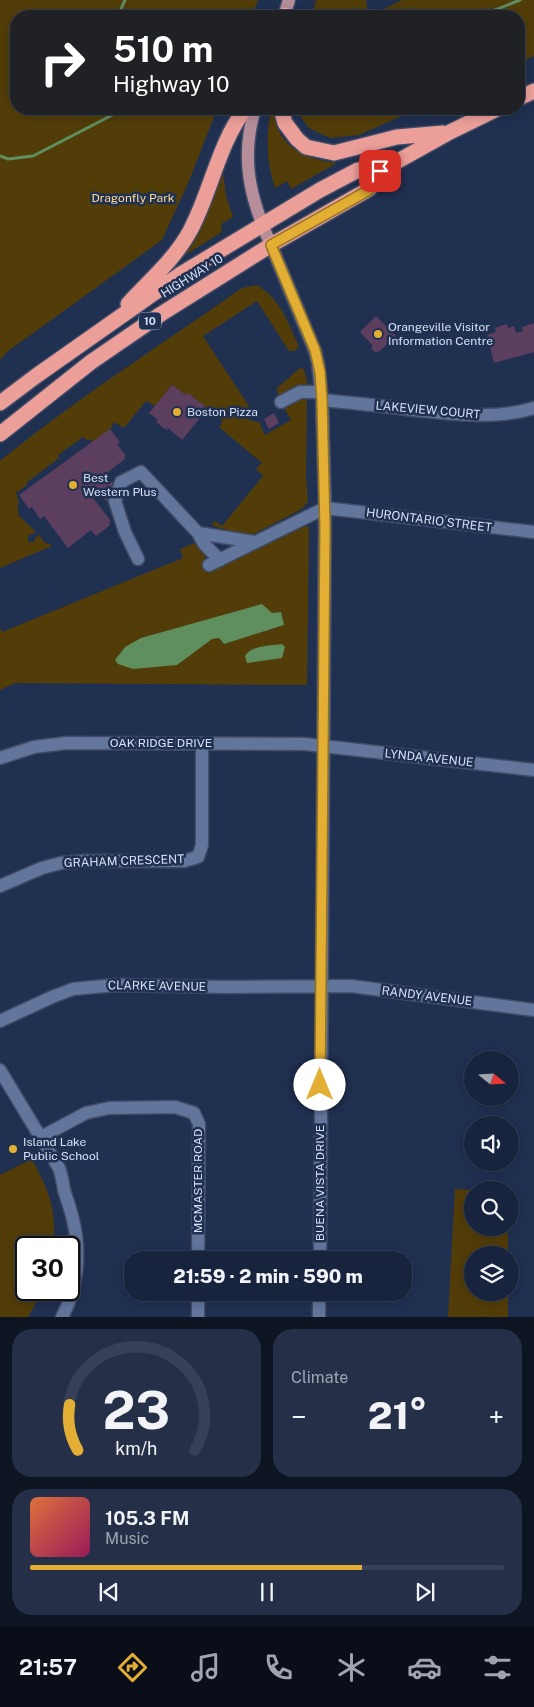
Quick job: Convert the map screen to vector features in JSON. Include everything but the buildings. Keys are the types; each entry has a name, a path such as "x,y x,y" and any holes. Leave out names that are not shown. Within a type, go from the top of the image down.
{"highway":[{"path":"108,326 177,253 191,230 232,126 240,115"},
{"path":"283,115 285,123 297,139 306,146 334,153 397,137 450,132"},
{"name":"HIGHWAY 10","path":"0,434 91,362 161,314 271,245 369,190 380,171 485,115"},
{"name":"HIGHWAY 10","path":"0,403 181,274 320,190 358,170 380,171"}],"main road":[{"path":"253,115 248,143 248,174 262,225 271,245"}],"street":[{"name":"BUENA VISTA DRIVE","path":"271,245 315,350 320,372 322,396 325,508 320,987 320,1251"},
{"name":"LAKEVIEW COURT","path":"281,402 300,392 441,412 488,415 518,413 534,408"},
{"path":"138,560 125,532 115,501 122,482 141,472 198,533 215,563 325,508"},
{"name":"HURONTARIO STREET","path":"325,508 534,532"},
{"path":"198,533 254,542"},
{"name":"OAK RIDGE DRIVE","path":"0,758 34,747 67,743 305,744 324,746"},
{"name":"GRAHAM CRESCENT","path":"0,886 42,868 61,863 85,861 184,861 198,857 202,846 202,744"},
{"name":"LYNDA AVENUE","path":"324,746 534,770"},
{"name":"CLARKE AVENUE","path":"0,1021 57,994 83,988 116,985 320,987"},
{"name":"RANDY AVENUE","path":"320,987 351,986 534,1010"},
{"path":"0,1070 59,1168 64,1181 64,1189 74,1221 77,1241 76,1275 68,1305 62,1317"},
{"name":"MCMASTER ROAD","path":"41,1137 86,1113 109,1108 175,1107 194,1113 199,1124 198,1251"},
{"path":"198,1301 198,1317"},
{"path":"319,1317 320,1301"}],"green space":[{"name":"Dragonfly Park","path":"0,0 258,0 254,10 10,10 10,115 215,115 189,181 162,240 7,352 0,360"},
{"path":"316,0 366,0 367,10 314,10"},
{"path":"402,0 534,0 534,56 525,60 525,10 381,10"},
{"path":"270,115 274,115 279,132 297,151 312,158 337,163 291,189 287,181 275,188 270,167 268,130"},
{"path":"299,115 404,115 359,135 330,138 309,128"},
{"path":"223,172 226,196 233,217 221,224 222,232 182,257 201,227"},
{"path":"257,285 272,298 283,312 299,347 295,351 289,351 257,301 203,336 252,411 245,415 249,420 259,422 265,435 291,420 283,406 293,401 307,399 306,476 308,501 302,509 254,534 244,536 211,525 215,521 222,526 263,476 256,469 262,463 219,427 223,421 188,393 186,395 172,385 155,406 146,401 124,428 114,422 110,429 93,442 91,439 88,441 83,437 58,455 59,458 16,493 19,503 17,506 18,515 36,532 28,536 28,542 34,542 35,538 39,535 45,543 52,546 0,568 0,461 89,394 242,288"},
{"path":"300,368 304,369 308,386 287,392 278,397 277,388"},
{"path":"305,526 309,527 307,685 15,683 0,690 0,627 2,632 183,558 180,549 195,543 206,552 205,560 211,572","holes":["281,612 283,625 273,629 212,639 272,613"]},
{"path":"32,1159 43,1182 53,1211 54,1236 15,1236 15,1301 37,1301 28,1317 0,1317 0,1175"},
{"path":"455,1189 464,1190 464,1236 508,1236 508,1246 464,1246 464,1301 508,1301 508,1317 448,1317"}],"shaded area":[{"path":"262,604 272,613 281,612 284,625 224,644 219,638 212,639 177,665 133,669 118,664 115,660 125,647 141,638"},
{"path":"282,644 285,647 282,658 247,663 245,656 248,652 262,647"}],"waterway":[{"path":"121,10 125,0"},
{"path":"495,10 520,0"},
{"path":"0,156 8,159 33,156 112,115"}],"place":[{"name":"Orangeville Visitor Information Centre","path":"378,334"},
{"name":"Boston Pizza","path":"177,412"},
{"name":"Best Western Plus","path":"73,485"},
{"name":"Island Lake Public School","path":"13,1149"}],"route":[{"path":"320,1085 325,528 322,400 320,372 315,350 271,245 369,190 380,171"}]}
